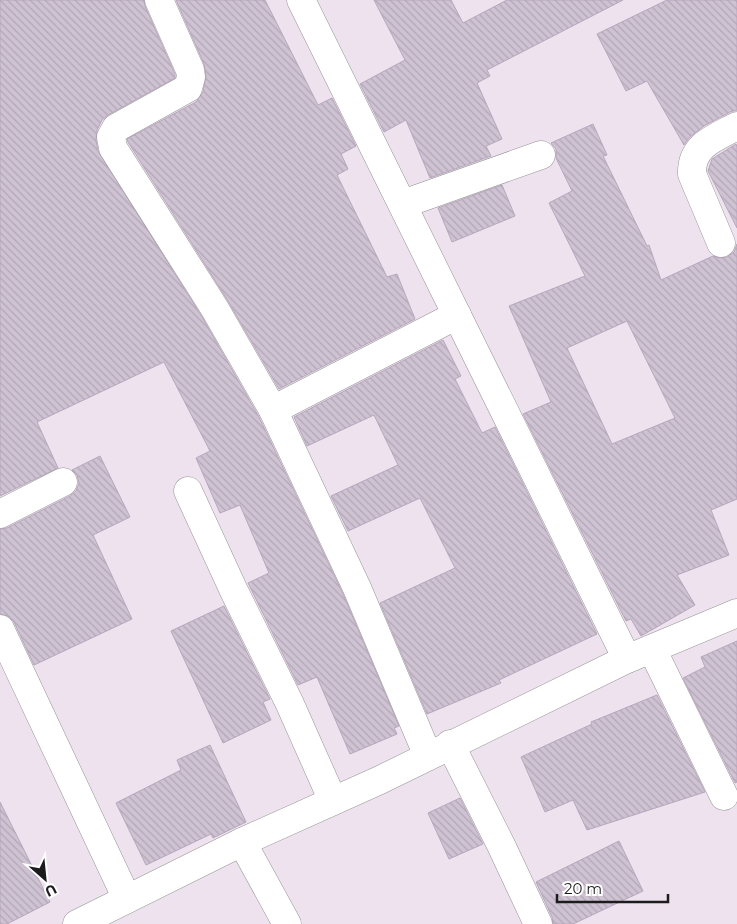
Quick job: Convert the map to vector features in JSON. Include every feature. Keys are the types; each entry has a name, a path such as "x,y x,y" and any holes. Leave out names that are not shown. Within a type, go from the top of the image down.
{"street":[{"path":"159,0 190,70 191,77 188,88 116,128 112,137 113,148 215,309 273,410 357,588 439,750 501,845 538,924"},
{"path":"301,0 627,659"},
{"path":"721,243 692,174 692,164 696,154 703,145 737,126"},
{"path":"403,204 541,155"},
{"path":"273,410 458,315"},
{"path":"0,514 64,482"},
{"path":"188,491 234,591 289,702 341,797"},
{"path":"77,924 242,842 380,780 627,659 737,613"},
{"path":"0,629 126,899"},
{"path":"652,649 724,796"},
{"path":"242,842 286,924"}],"building":[{"path":"0,0 144,0 175,78 102,120 97,130 98,151 202,317 259,417 343,594 399,726 394,728 397,734 350,754 317,677 298,685 248,583 269,573 240,505 220,513 196,458 210,451 164,362 37,422 58,468 0,496"},
{"path":"176,0 265,0 318,105 332,98 356,146 341,154 348,169 337,175 387,277 397,274 415,319 279,389 228,301 127,139 196,102 203,92 206,75 204,64"},
{"path":"374,0 451,0 463,23 507,0 623,0 487,70 490,76 477,83 502,139 486,146 491,156 430,178 406,120 384,132 360,84 405,60"},
{"path":"667,0 737,0 737,110 704,126 689,138 684,145 647,81 626,91 597,34"},
{"path":"593,124 607,155 603,156 647,246 649,245 661,280 713,256 727,257 734,252 737,244 737,499 711,510 729,555 677,575 695,605 641,636 631,619 626,621 523,414 551,402 509,306 585,276 549,203 572,191 556,158 556,149 551,143","holes":["627,321 675,418 612,444 567,348"]},
{"path":"736,144 737,228 708,171 712,159"},
{"path":"502,185 515,216 452,242 438,208"},
{"path":"443,340 461,376 455,379 482,433 495,427 597,634 499,680 501,683 427,714 380,603 455,568 420,498 348,531 331,496 398,465 374,415 307,446 294,417"},
{"path":"100,456 130,517 93,535 132,619 34,665 14,622 8,616 0,614 0,529 7,528 70,496 76,491 79,483 77,475 72,470"},
{"path":"224,606 270,699 263,702 271,720 223,743 171,631"},
{"path":"737,641 737,782 735,783 683,678 705,667 701,657"},
{"path":"657,695 705,792 587,830 573,800 545,812 521,757 592,724 591,722"},
{"path":"210,745 246,822 213,838 211,834 146,865 116,803 181,770 177,760"},
{"path":"460,798 483,844 449,859 428,813"},
{"path":"0,802 50,902 7,924 0,924"},
{"path":"619,841 643,891 573,924 553,924 552,917 536,882"}]}
